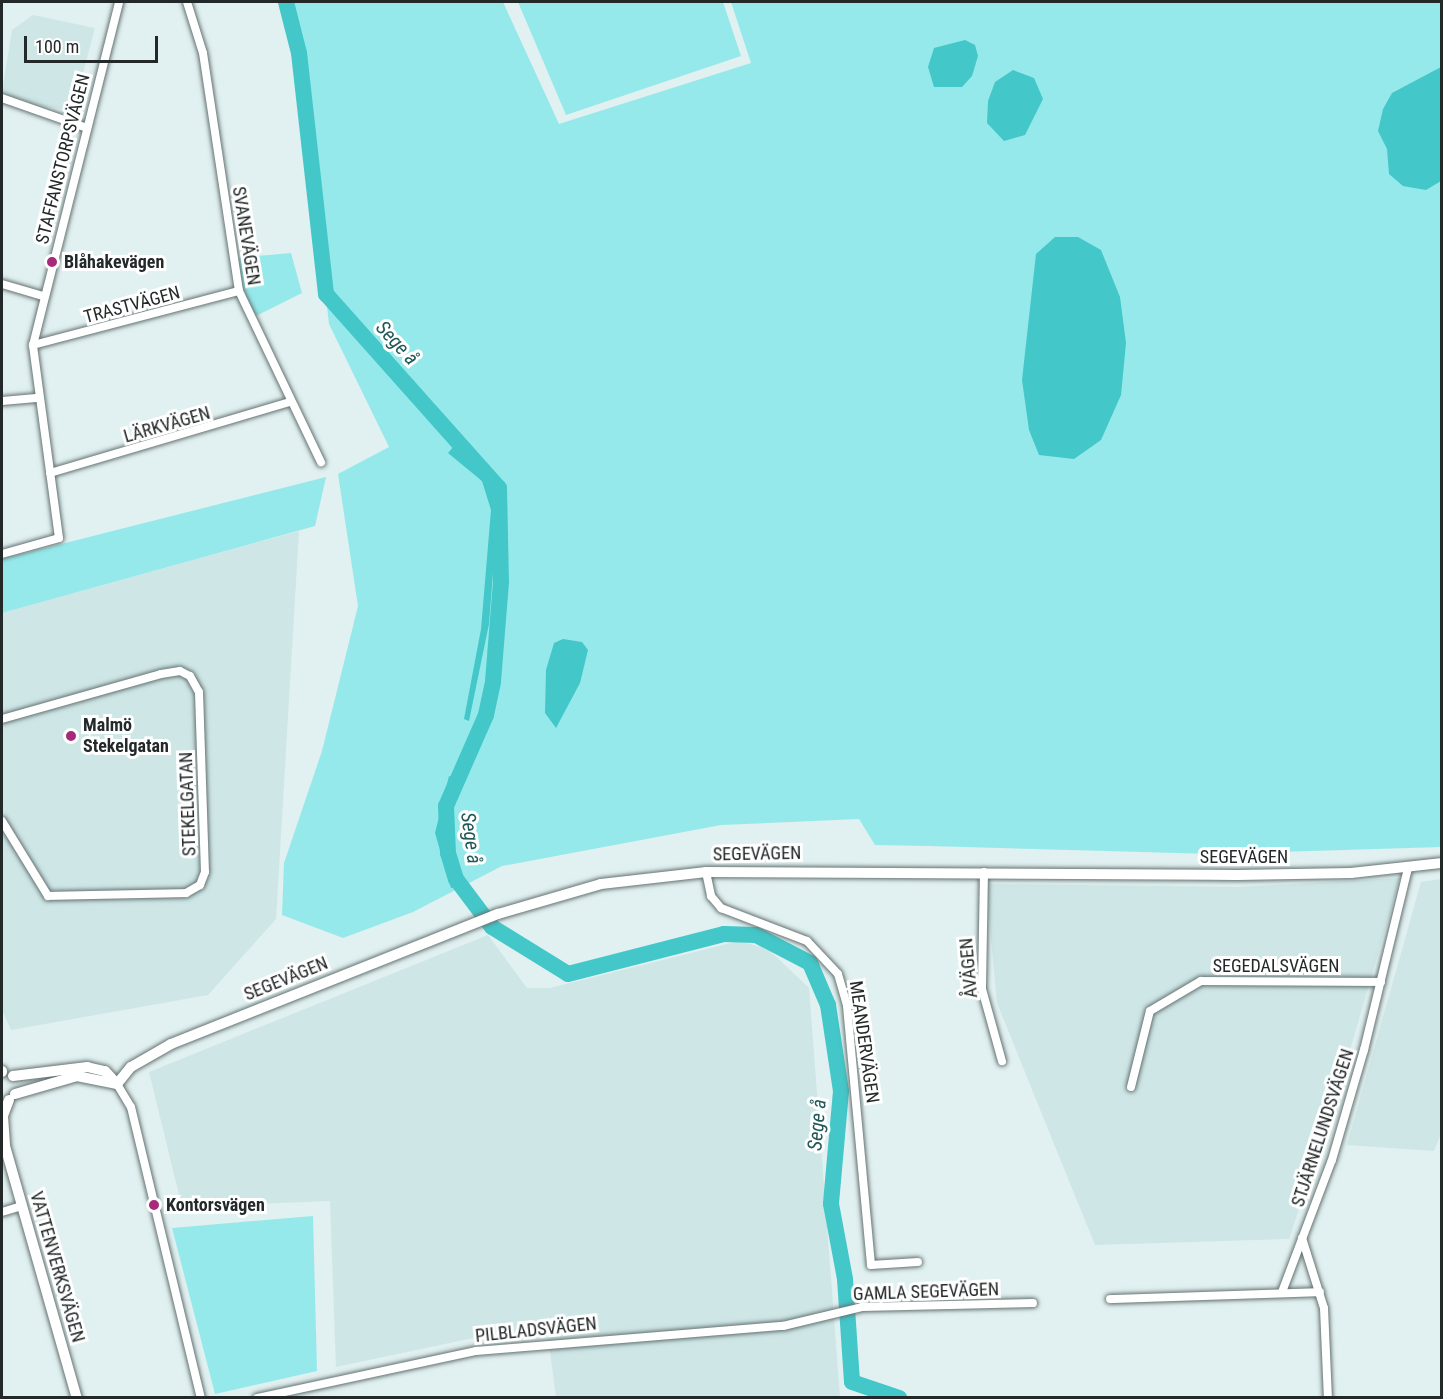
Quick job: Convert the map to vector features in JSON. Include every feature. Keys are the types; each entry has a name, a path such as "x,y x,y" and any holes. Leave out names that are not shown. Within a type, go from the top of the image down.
{"street":[{"name":"STAFFANSTORPSVÄGEN","path":"2,554 59,538 33,345 43,296 119,2"},
{"name":"SVANEVÄGEN","path":"187,2 203,53 239,291 290,402 321,462"},
{"path":"2,98 87,128"},
{"path":"2,284 43,296"},
{"name":"TRASTVÄGEN","path":"33,345 239,291"},
{"path":"2,401 39,398"},
{"name":"LÄRKVÄGEN","path":"50,473 290,402"},
{"name":"STEKELGATAN","path":"2,718 161,674 180,671 190,676 199,692 205,872 200,885 186,893 48,896 2,821"},
{"name":"SEGEVÄGEN","path":"117,1084 131,1067 171,1044 498,914 601,884 706,872 1237,874 1408,868 1442,863"},
{"name":"STJÄRNELUNDSVÄGEN","path":"1302,1238 1332,1160 1381,982 1408,868"},
{"name":"MEANDERVÄGEN","path":"706,872 711,896 721,908 801,938 838,974 862,1149 871,1265 918,1262"},
{"name":"ÅVÄGEN","path":"984,872 982,989 1002,1060"},
{"name":"SEGEDALSVÄGEN","path":"1131,1087 1150,1011 1201,981 1381,982"},
{"path":"4,1073 87,1067 105,1071 117,1084 131,1107 201,1398"},
{"name":"VATTENVERKSVÄGEN","path":"4,1073 8,1099 3,1116 3,1142 77,1398"},
{"path":"8,1099 77,1076 117,1084"},
{"path":"2,1212 22,1206"},
{"path":"1302,1238 1320,1292 1328,1398"},
{"path":"1282,1292 1302,1238"},
{"path":"1110,1299 1320,1292"},
{"name":"GAMLA SEGEVÄGEN","path":"825,1314 862,1307 1033,1304"},
{"name":"PILBLADSVÄGEN","path":"257,1398 476,1351 783,1326 825,1314"}],"shaded area":[{"path":"286,2 503,2 559,124 751,63 731,2 1441,2 1441,847 1214,854 875,845 859,819 721,825 502,866 413,912 343,938 282,915 284,863 322,751 358,606 338,474 389,447 329,324 299,53"},
{"path":"518,2 723,2 741,56 566,115"},
{"path":"33,15 95,28 73,111 22,103 2,92 12,30"},
{"path":"965,40 975,45 978,56 972,76 962,87 934,87 928,67 934,48"},
{"path":"1441,67 1441,181 1426,190 1403,186 1389,174 1387,149 1378,131 1383,109 1392,93"},
{"path":"1013,70 1034,78 1043,99 1025,135 1004,141 987,123 988,101 995,82"},
{"path":"1055,237 1078,237 1101,250 1120,297 1126,343 1121,395 1101,440 1074,459 1039,455 1029,430 1022,380 1036,254"},
{"path":"291,253 302,293 252,318 235,258"},
{"path":"454,446 490,477 498,508 489,624 469,721 464,719 481,629 491,510 482,481 448,453"},
{"path":"326,477 315,526 2,613 2,559"},
{"path":"299,531 276,919 208,995 11,1030 2,1010 2,613"},
{"path":"563,639 582,642 588,650 580,683 556,728 545,713 546,670 554,643"},
{"path":"449,776 453,777 441,831 456,887 451,888 435,833"},
{"path":"1400,878 1333,1109 1289,1239 1095,1245 997,1003 986,884 1238,887"},
{"path":"1441,879 1441,1134 1434,1151 1347,1145 1421,882"},
{"path":"488,935 527,988 550,988 739,941 768,949 809,988 840,1397 556,1397 547,1329 497,1333 336,1367 330,1201 182,1207 149,1072"},
{"path":"313,1216 317,1371 215,1394 172,1228"}],"waterway":[{"name":"Sege å","path":"286,2 299,53 326,294 499,488 501,582 493,682 486,715 446,806 448,853 456,879 492,927 568,974 724,934 756,935 810,963 828,1005 841,1091 831,1204 845,1279 852,1382 899,1398"}],"place":[{"name":"Blåhakevägen","path":"52,262"},
{"name":"Malmö Stekelgatan","path":"71,736"},
{"name":"Kontorsvägen","path":"154,1205"}]}
